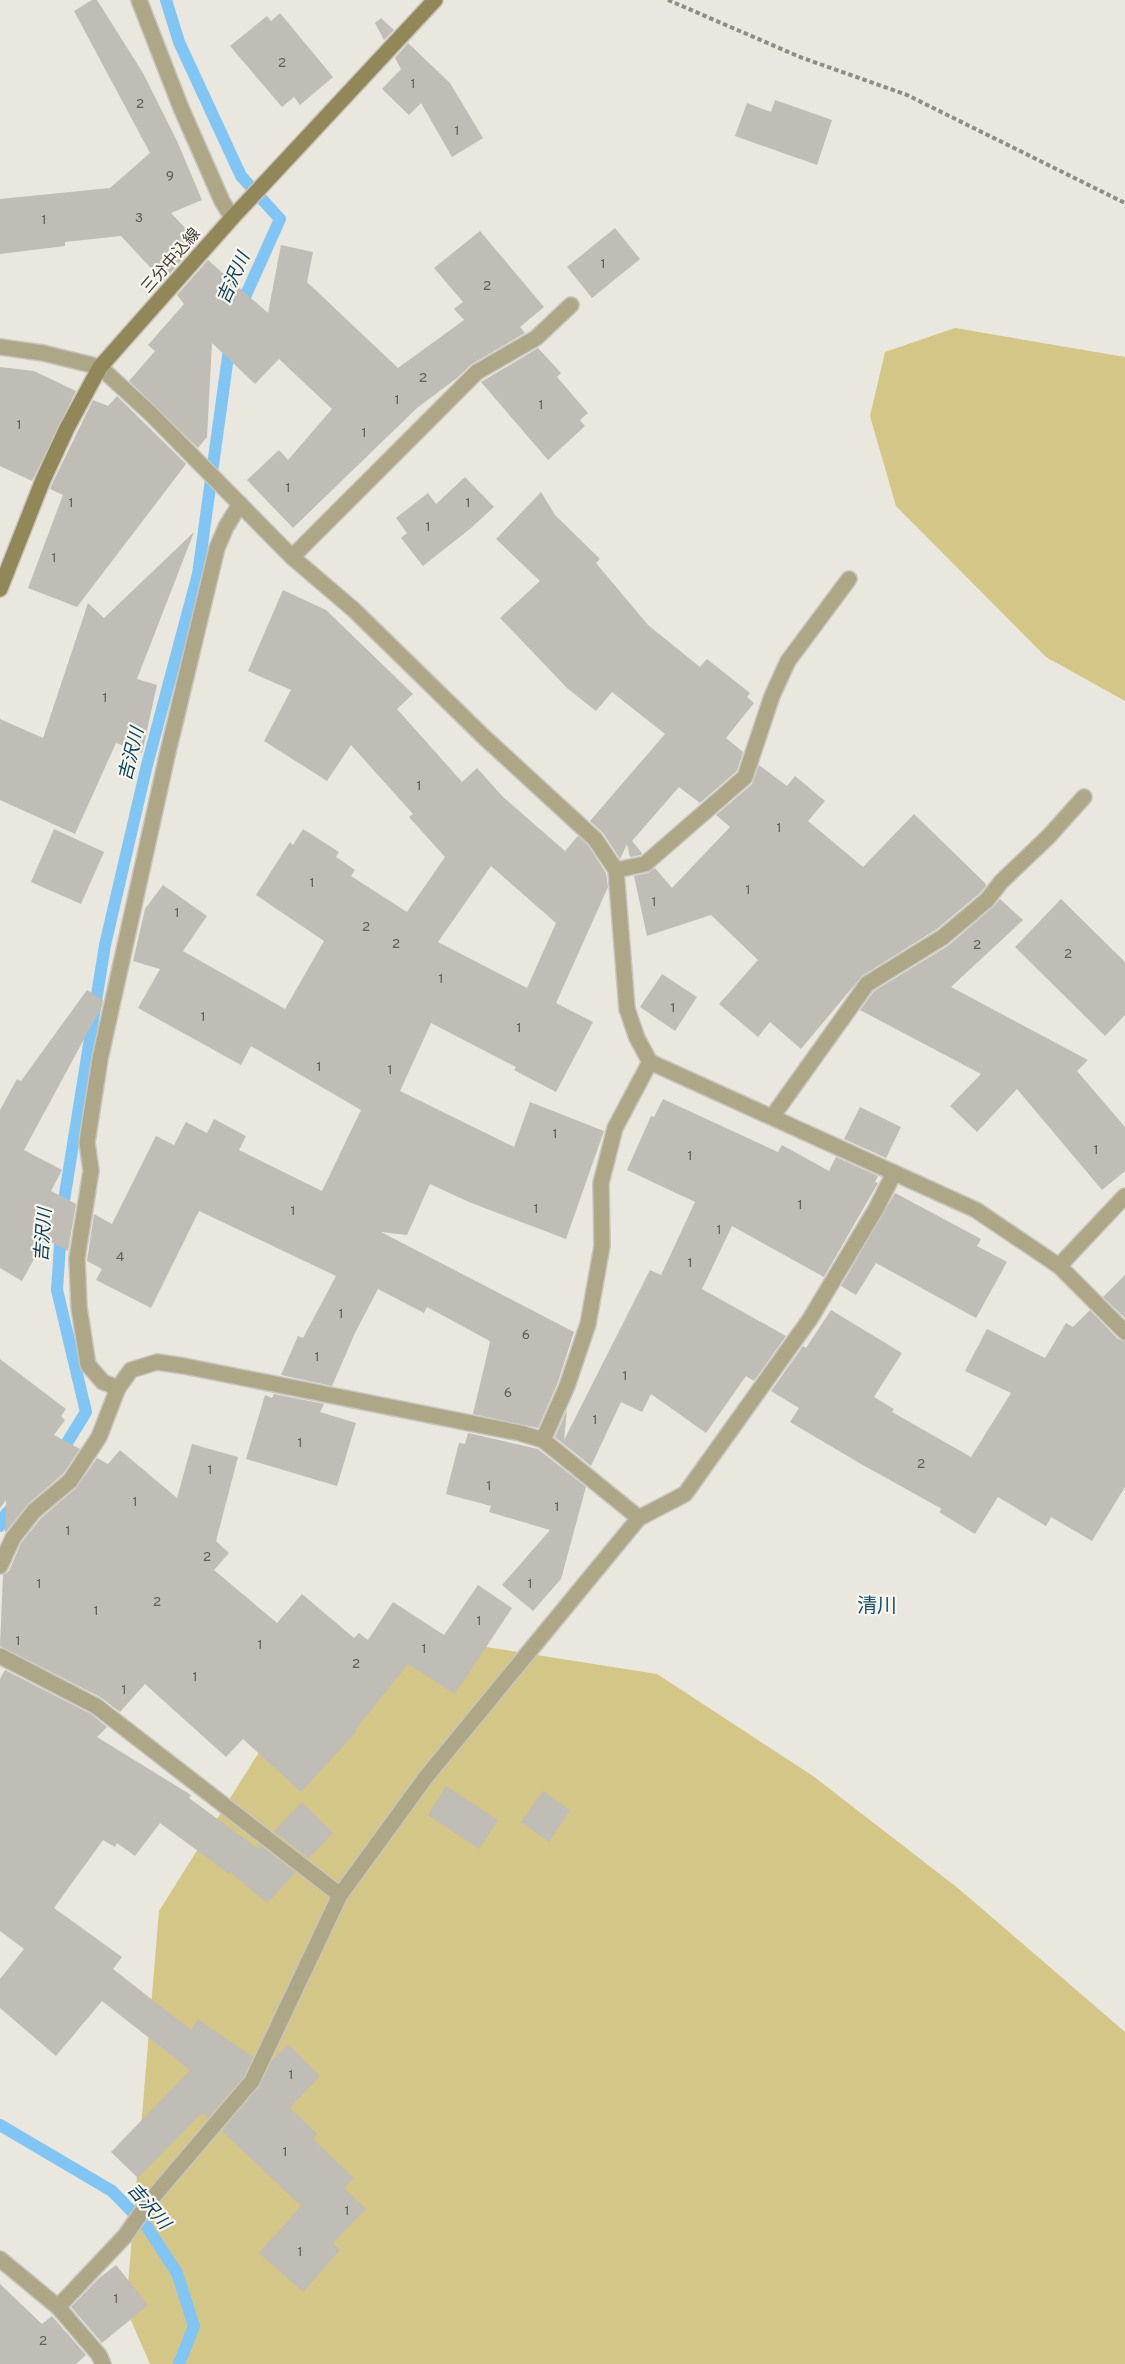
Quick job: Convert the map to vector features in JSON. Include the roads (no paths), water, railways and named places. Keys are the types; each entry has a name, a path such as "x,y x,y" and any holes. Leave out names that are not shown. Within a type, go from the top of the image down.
{"main road":[{"name":"三分中込線","path":"0,589 43,480 67,428 100,367 236,214 435,0"}],"street":[{"path":"139,0 181,108 222,201 236,214"},
{"path":"292,557 477,372 536,338 570,305"},
{"path":"0,347 43,353 100,367 204,467 292,557 354,610 484,737 595,839 616,870 627,1009 637,1038 650,1062 976,1210 1059,1266 1125,1332"},
{"path":"118,1388 103,1382 88,1365 79,1307 77,1258 91,1171 87,1142 92,1104 157,803 217,548 240,504"},
{"path":"616,870 645,864 745,777 772,696 788,661 849,579"},
{"path":"772,1117 867,984 944,937 978,907 1000,882 1049,836 1084,797"},
{"path":"543,1440 567,1386 588,1324 602,1246 601,1183 615,1128 650,1062"},
{"path":"58,2307 125,2236 148,2203 252,2081 340,1895 426,1777 639,1518 685,1494 692,1486 810,1319 876,1209 894,1173"},
{"path":"1059,1266 1125,1196"},
{"path":"0,1566 12,1538 34,1511 70,1481 99,1437 118,1388 131,1370 157,1362 184,1365 509,1431 543,1440 639,1518"},
{"path":"0,1656 96,1706 340,1895"},
{"path":"0,2259 58,2307 99,2355 103,2364"}],"waterway":[{"name":"吉沢川","path":"166,0 179,42 241,176 280,219 240,308"},
{"name":"吉沢川","path":"62,1213 105,945 146,769 198,574 230,342"},
{"name":"吉沢川","path":"60,1454 86,1412 57,1290 61,1230"},
{"name":"吉沢川","path":"0,1526 6,1514 17,1503"},
{"name":"吉沢川","path":"0,2125 112,2191 147,2227 177,2273 194,2326 179,2364"}],"district":[{"name":"清川","path":"877,1605"}]}
